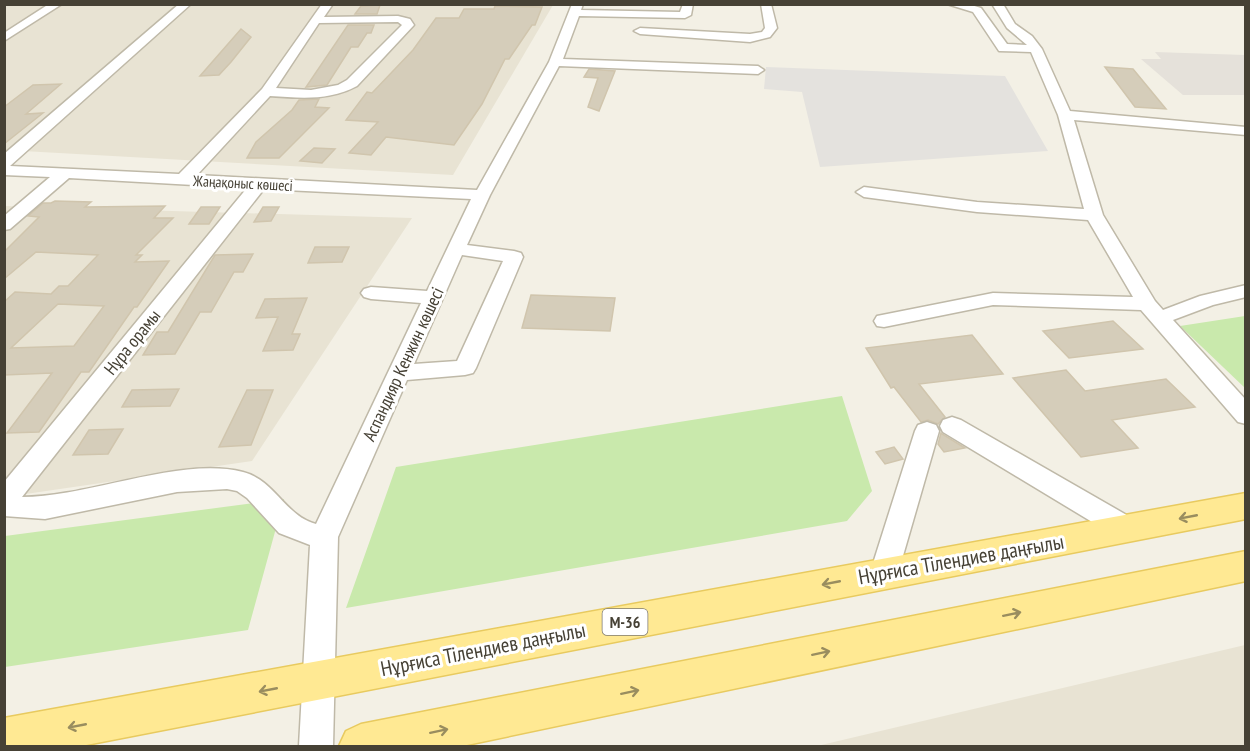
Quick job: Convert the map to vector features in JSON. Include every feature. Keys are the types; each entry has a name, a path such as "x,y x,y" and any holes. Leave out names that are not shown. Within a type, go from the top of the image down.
{"main road":[{"name":"Нұрғиса Тілендиев даңғылы","path":"4,740 1245,506"},
{"path":"361,747 1245,566"}],"street":[{"path":"4,38 57,4"},
{"path":"4,163 186,4"},
{"path":"184,179 267,92 328,4"},
{"path":"576,9 685,15 688,4"},
{"path":"640,31 750,38 766,35 771,28 766,4"},
{"path":"952,4 978,10 1003,48 1036,49"},
{"path":"997,4 1011,26 1028,39 1036,49 1065,115 1094,215 1153,311 1245,416"},
{"name":"Аспандияр Кенжин көшесі","path":"315,747 324,537 456,249 482,195 555,62 576,9"},
{"path":"267,92 327,93 342,89 352,83 408,25 406,21 398,19 316,20"},
{"path":"555,62 758,70"},
{"path":"1065,115 1145,120 1245,131"},
{"name":"Жаңақоныс көшесі","path":"4,170 482,195"},
{"path":"4,225 65,173"},
{"name":"Нұра орамы","path":"4,503 258,184"},
{"path":"864,192 977,207 1094,215"},
{"path":"398,373 465,368 514,257 456,249"},
{"path":"884,321 993,299 1153,311 1245,291"},
{"path":"371,293 433,298"},
{"path":"884,573 940,429 1127,529"},
{"path":"4,503 22,508 45,508 174,483 225,478 240,480 251,486 289,525 324,537"}],"shaded area":[{"path":"4,5 553,5 453,175 5,150"},
{"path":"1155,52 1245,55 1245,95 1183,95 1141,59 1161,59"},
{"path":"766,67 1005,76 1048,151 820,167 802,92 764,89"},
{"path":"4,206 412,218 252,461 5,497"},
{"path":"1245,645 1245,746 817,746"}],"green space":[{"path":"1246,316 1245,388 1180,326"},
{"path":"842,396 872,491 847,521 346,608 396,467"},
{"path":"284,499 248,630 5,667 5,536"}],"building":[{"path":"380,5 377,14 355,14 361,6"},
{"path":"495,6 542,7 535,25 532,25 509,59 505,59 482,104 454,145 386,137 371,155 349,153 378,122 346,120 367,92 372,93 413,50 436,18 459,18 464,9 494,9"},
{"path":"348,25 374,25 371,33 367,33 358,47 351,47 327,85 306,87"},
{"path":"241,29 251,37 231,62 219,75 200,76"},
{"path":"1105,67 1133,69 1166,109 1135,107"},
{"path":"589,69 615,71 599,111 588,107 598,78 584,77"},
{"path":"61,84 26,114 43,113 4,144 4,107 33,85"},
{"path":"319,99 315,107 329,108 279,158 247,158 256,142 292,110 299,100"},
{"path":"314,148 335,149 322,163 300,161"},
{"path":"55,201 91,202 85,207 165,206 154,218 173,218 136,255 142,255 135,262 169,261 89,372 81,372 39,432 7,433 52,373 4,375 4,302 15,292 51,294 59,286 68,286 98,255 36,252 4,279 4,252 39,217 28,216 43,203","holes":["58,304 104,306 74,346 11,348"]},
{"path":"201,207 220,207 209,224 189,224"},
{"path":"263,207 279,207 271,221 254,222"},
{"path":"315,247 349,247 342,262 308,263"},
{"path":"253,254 243,272 234,272 211,312 200,312 175,354 143,355 157,332 168,332 215,255"},
{"path":"531,295 615,298 610,331 522,328"},
{"path":"307,298 292,334 300,334 293,350 263,351 278,317 256,318 265,299"},
{"path":"1113,321 1143,349 1069,358 1043,331"},
{"path":"972,335 1003,374 919,384 945,417 938,424 928,420 921,422 894,387 891,388 866,348"},
{"path":"1066,370 1085,391 1166,379 1195,407 1112,420 1138,448 1081,457 1013,378"},
{"path":"179,389 170,406 122,407 132,390"},
{"path":"247,390 273,390 251,445 219,447"},
{"path":"123,429 108,454 73,455 89,430"},
{"path":"941,433 965,448 944,452 938,444"},
{"path":"894,447 903,459 885,464 876,452"}]}
